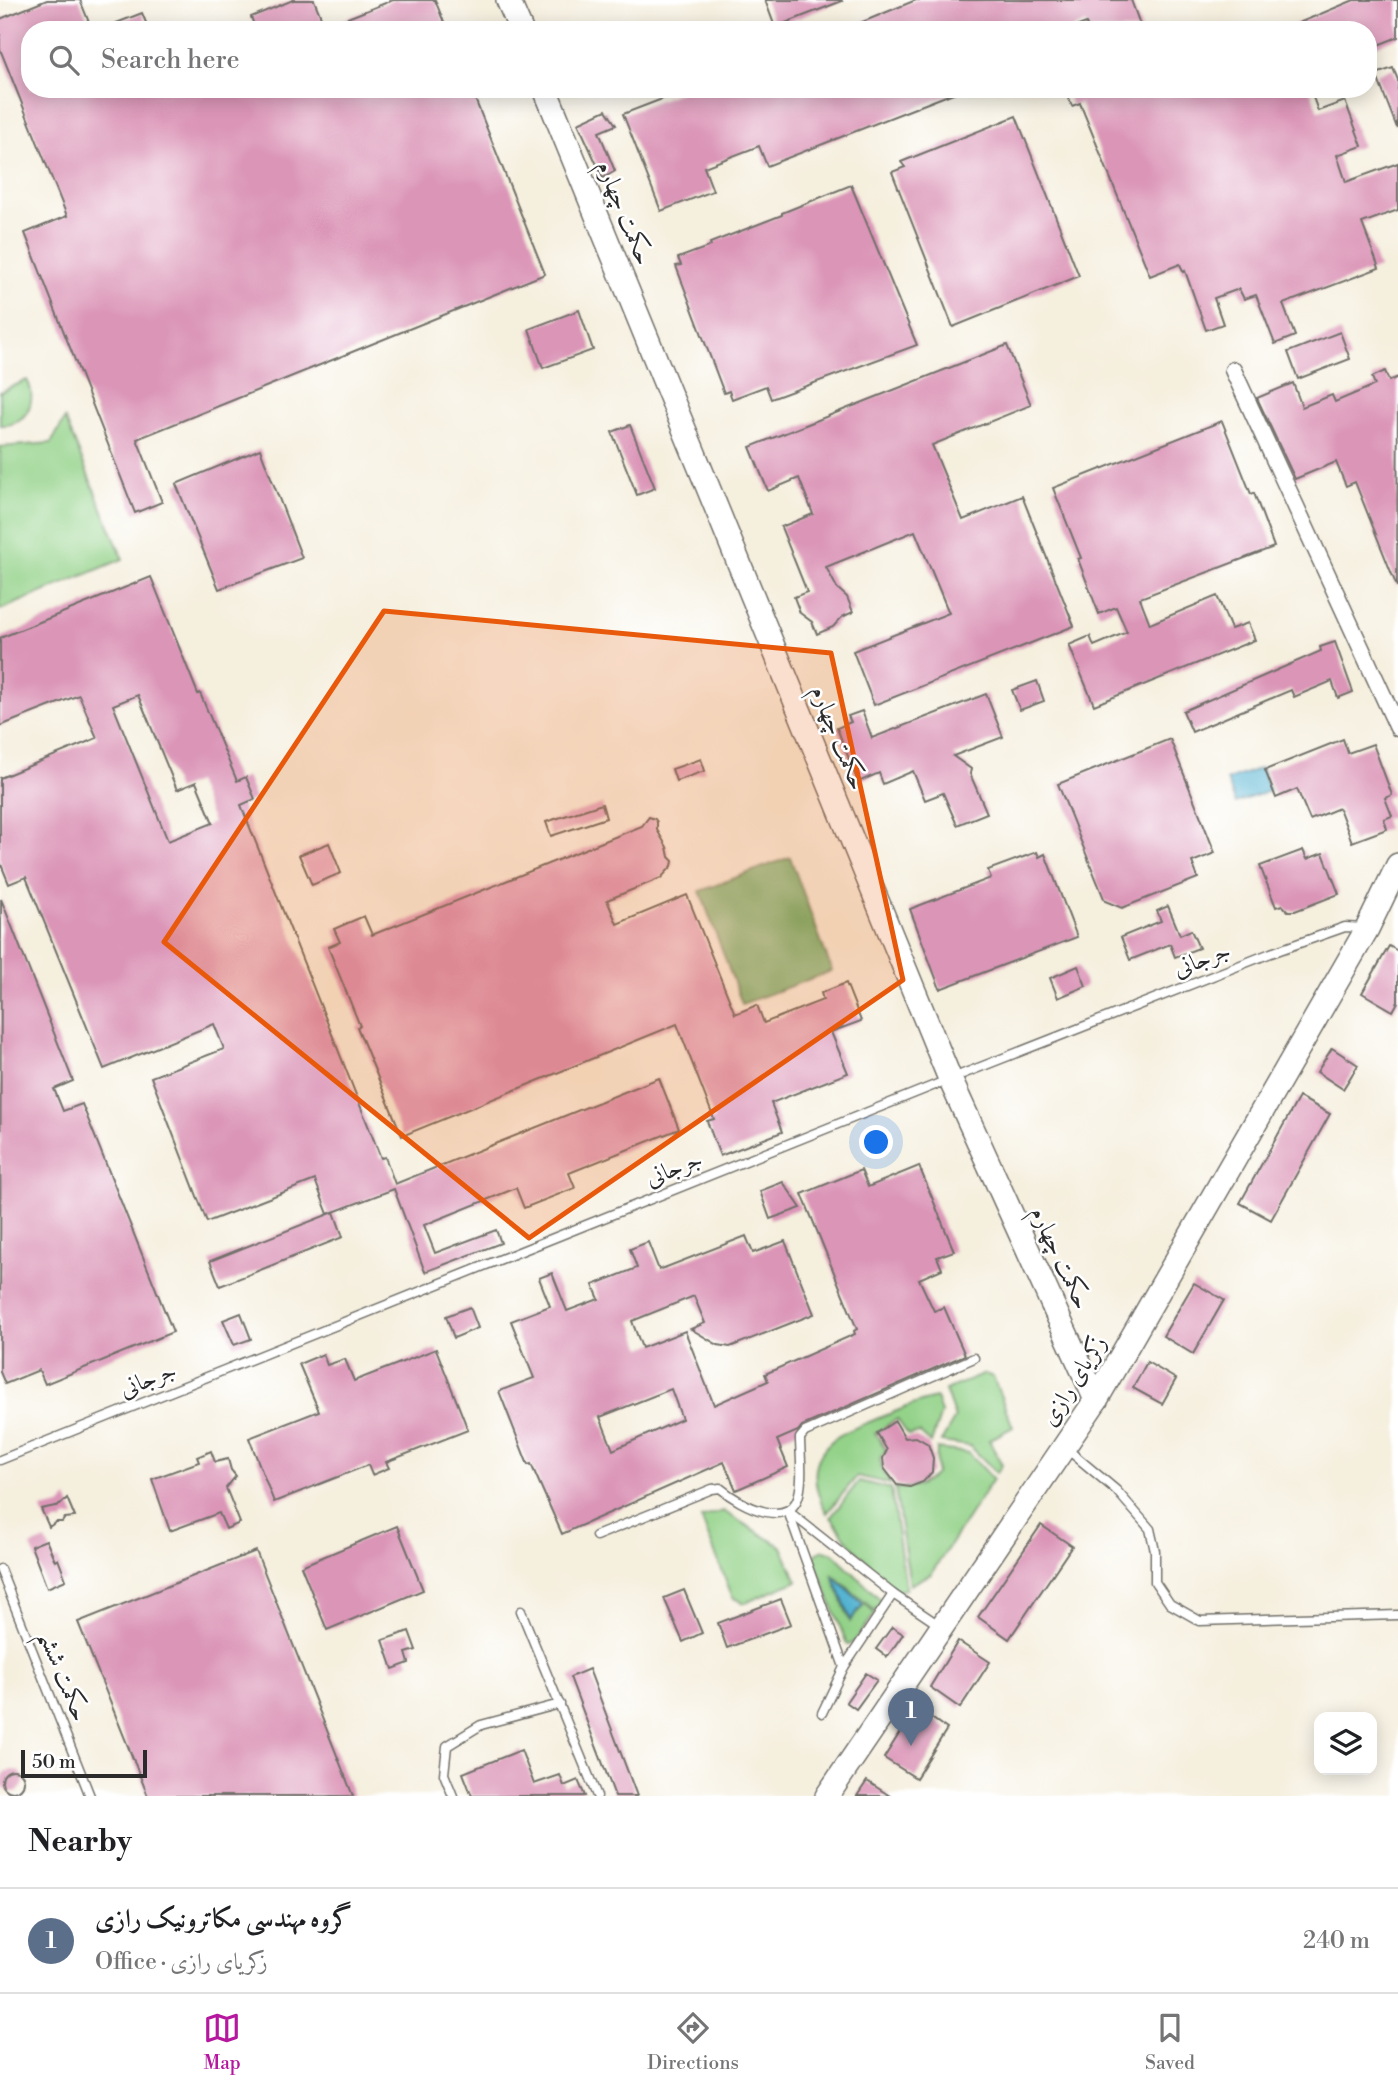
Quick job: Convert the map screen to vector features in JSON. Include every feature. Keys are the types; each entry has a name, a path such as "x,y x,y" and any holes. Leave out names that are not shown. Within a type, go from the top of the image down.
{"street":[{"path":"508,0 517,21"},
{"name":"حکمت چهارم","path":"549,98 950,1079 1096,1400"},
{"path":"1233,370 1398,728"},
{"name":"زکریای رازی","path":"827,1796 1096,1400 1367,929 1398,865"}],"lane":[{"name":"جرجانی","path":"0,1460 1271,953 1345,927 1367,929"},
{"path":"596,1536 712,1489 720,1488 764,1512 778,1514 788,1511 796,1501 800,1489 800,1438 805,1432 974,1358"},
{"path":"1064,1447 1116,1490 1150,1529 1155,1551 1155,1581 1170,1604 1200,1620 1398,1615"},
{"path":"788,1511 893,1594 942,1627"},
{"path":"788,1511 844,1667"},
{"name":"حکمت ششم","path":"0,1569 90,1796"},
{"path":"822,1713 844,1667 893,1594"},
{"path":"521,1611 597,1796"},
{"path":"453,1796 444,1774 447,1746 481,1725 560,1704"}],"highlighted area":[{"path":"384,611 831,653 903,980 529,1238 164,942"}],"green space":[{"path":"27,380 31,396 27,411 16,422 0,425 0,392"},
{"path":"65,419 123,559 0,610 0,447 51,443"},
{"path":"790,857 832,971 742,1004 700,891"},
{"path":"985,1374 993,1377 1013,1427 989,1440 1002,1465 997,1473 970,1446 941,1442 955,1418 945,1390"},
{"path":"936,1398 941,1413 931,1443 920,1433 908,1435 897,1419 875,1433 886,1450 880,1458 881,1469 891,1484 857,1476 827,1513 816,1484 817,1465 826,1447 850,1430"},
{"path":"937,1449 969,1453 993,1479 931,1574 910,1585 895,1488 917,1486 936,1474"},
{"path":"859,1481 891,1489 906,1589 896,1591 850,1544 831,1517"},
{"path":"723,1511 782,1547 797,1581 745,1603 733,1598 701,1518"},
{"path":"824,1550 833,1553 883,1602 875,1611 832,1574 850,1622 865,1603 875,1614 849,1645 814,1558"}],"water":[{"path":"1261,768 1270,791 1235,803 1227,780"},
{"path":"833,1576 863,1604 851,1620"}],"building":[{"path":"47,0 80,0 88,21 21,21 21,98 475,98 545,274 137,439 162,502 135,513 25,233 67,216 0,49 0,19"},
{"path":"293,0 314,0 323,21 253,21 251,17"},
{"path":"393,0 435,0 443,21 340,21"},
{"path":"765,0 842,1 790,21 773,21"},
{"path":"916,0 1131,0 1139,21 865,21"},
{"path":"1354,0 1398,0 1398,37 1377,45 1377,21 1304,21"},
{"path":"142,13 145,21 122,21"},
{"path":"1393,68 1398,80 1397,128 1377,77 1377,74"},
{"path":"665,98 941,98 767,166 759,146 704,167 713,191 661,211 623,114"},
{"path":"1069,98 1313,98 1318,111 1345,101 1362,146 1337,155 1346,182 1398,163 1398,210 1362,223 1379,268 1283,304 1295,336 1275,344 1256,295 1244,299 1239,289 1214,298 1223,324 1206,330 1180,264 1150,276 1080,103 1072,106"},
{"path":"606,110 616,125 599,132 615,171 603,178 578,123"},
{"path":"1016,116 1079,276 953,327 892,172 905,167 901,162"},
{"path":"851,185 917,345 771,399 766,386 732,399 729,391 724,393 676,266 681,265 678,258"},
{"path":"579,310 593,350 543,368 529,329"},
{"path":"1340,332 1350,359 1298,379 1288,352"},
{"path":"1007,345 1031,405 932,445 963,520 1022,496 1074,626 874,705 853,651 949,613 915,531 826,567 837,588 847,597 853,612 842,617 833,627 817,634 812,622 800,613 794,597 807,592 781,527 813,514 799,478 768,491 750,447"},
{"path":"1385,371 1389,381 1398,377 1397,587 1355,482 1346,486 1336,462 1295,479 1257,398 1293,383 1302,407 1332,395 1335,402 1375,385 1372,377"},
{"path":"1222,421 1251,494 1254,493 1274,547 1140,598 1150,624 1217,596 1231,629 1248,623 1255,640 1094,705 1069,645 1090,636 1094,646 1127,632 1116,607 1099,614 1078,559 1081,558 1053,488"},
{"path":"630,425 655,488 637,495 612,432"},
{"path":"260,449 302,558 219,589 176,484"},
{"path":"151,577 198,694 200,693 237,781 246,777 255,799 241,805 381,1158 385,1157 395,1184 659,1078 679,1129 569,1173 575,1188 524,1208 516,1188 424,1225 435,1253 496,1230 501,1243 425,1272 394,1189 328,1214 315,1180 207,1222 151,1077 224,1049 214,1024 104,1069 26,877 9,884 0,862 0,778 97,738 79,695 0,726 0,638","holes":["138,695 177,790 196,782 213,823 168,841 113,705"]},
{"path":"1335,642 1353,692 1338,698 1332,681 1294,697 1291,690 1192,732 1183,711 1321,651 1320,647"},
{"path":"1037,681 1044,701 1020,710 1012,690"},
{"path":"986,694 1003,737 953,756 971,769 970,774 987,813 957,825 943,793 925,800 913,771 883,784 879,773 858,782 837,728 851,722 848,716 862,711 872,738"},
{"path":"1170,739 1215,853 1192,862 1198,878 1122,908 1105,901 1058,784"},
{"path":"1343,739 1348,753 1373,744 1392,795 1385,798 1392,816 1384,819 1387,829 1352,842 1339,808 1310,820 1297,789 1276,798 1265,770"},
{"path":"701,759 705,771 676,781 672,769"},
{"path":"602,804 606,818 551,836 546,822"},
{"path":"649,817 657,822 657,830 673,861 672,866 661,878 607,900 617,924 687,895 735,1014 757,1005 764,1023 823,1000 821,993 846,983 861,1021 831,1032 848,1073 771,1103 782,1132 720,1156 707,1121 714,1119 677,1024 402,1136 357,1027 360,1026 328,947 340,942 334,929 364,916 372,935 642,826"},
{"path":"329,843 341,873 312,885 299,855"},
{"path":"1303,850 1307,859 1323,853 1339,894 1295,911 1288,911 1282,905 1276,907 1260,866"},
{"path":"1037,852 1039,857 1045,854 1077,937 940,989 910,909 991,878 988,870"},
{"path":"1,899 73,1081 54,1089 63,1111 82,1104 173,1332 45,1384 39,1370 5,1384 0,1372"},
{"path":"1168,906 1180,935 1191,930 1199,948 1175,957 1170,944 1130,960 1121,937 1161,921 1157,911"},
{"path":"1389,946 1398,951 1398,1002 1393,1011 1362,993"},
{"path":"1078,966 1086,986 1058,998 1050,978"},
{"path":"1332,1048 1358,1065 1343,1089 1317,1072"},
{"path":"1299,1097 1330,1114 1271,1220 1240,1203"},
{"path":"919,1166 954,1251 937,1257 942,1269 919,1279 934,1311 944,1307 965,1355 802,1426 798,1431 777,1440 788,1467 736,1490 724,1462 562,1534 531,1464 528,1465 499,1391 534,1378 511,1321 550,1306 539,1278 552,1273 567,1311 599,1299 593,1285 637,1268 630,1249 648,1242 659,1270 746,1236 753,1253 785,1241 814,1314 730,1347 718,1345 691,1329 705,1323 694,1296 632,1321 642,1348 685,1331 714,1405 768,1381 765,1374 855,1334 857,1329 802,1194 861,1170 868,1187","holes":["671,1389 682,1419 613,1450 600,1417"]},
{"path":"783,1182 801,1208 770,1219 760,1191"},
{"path":"334,1212 343,1237 220,1286 210,1261"},
{"path":"1194,1283 1224,1300 1193,1354 1163,1336"},
{"path":"470,1307 478,1328 454,1338 446,1316"},
{"path":"241,1313 251,1339 234,1345 223,1320"},
{"path":"436,1349 468,1430 386,1462 389,1468 372,1475 368,1465 274,1502 249,1438 319,1411 299,1364 323,1354 327,1365 345,1359 354,1381"},
{"path":"1147,1362 1176,1379 1162,1404 1133,1388"},
{"path":"895,1421 905,1438 916,1437 928,1444 933,1458 932,1472 923,1482 910,1487 897,1485 884,1468 883,1458 887,1450 877,1433"},
{"path":"211,1451 215,1462 228,1459 236,1476 226,1488 240,1523 226,1529 219,1513 170,1531 152,1479 199,1462 197,1457"},
{"path":"67,1498 75,1517 65,1518 49,1527 41,1509 60,1505"},
{"path":"1041,1525 1072,1546 1009,1639 978,1617"},
{"path":"397,1526 423,1590 327,1630 301,1566"},
{"path":"46,1540 55,1561 58,1559 66,1580 47,1588 31,1546"},
{"path":"256,1551 353,1796 148,1796 78,1622"},
{"path":"684,1590 702,1633 683,1642 664,1598"},
{"path":"781,1599 791,1624 727,1648 718,1623"},
{"path":"892,1627 903,1634 887,1657 876,1649"},
{"path":"409,1631 416,1650 406,1653 409,1663 393,1669 383,1640"},
{"path":"958,1641 990,1662 960,1708 930,1687"},
{"path":"589,1669 637,1796 615,1796 570,1677"},
{"path":"866,1673 877,1680 856,1709 846,1702"},
{"path":"916,1707 947,1729 916,1778 884,1758"},
{"path":"521,1750 534,1784 560,1775 564,1786 578,1780 585,1796 472,1796 463,1773"},
{"path":"13,1770 23,1777 24,1781 17,1791 13,1792 3,1785 2,1781 9,1771"},
{"path":"867,1781 890,1796 857,1796"}],"place":[{"name":"گروه مهندسی مکاترونیک رازی","path":"911,1746"}]}
